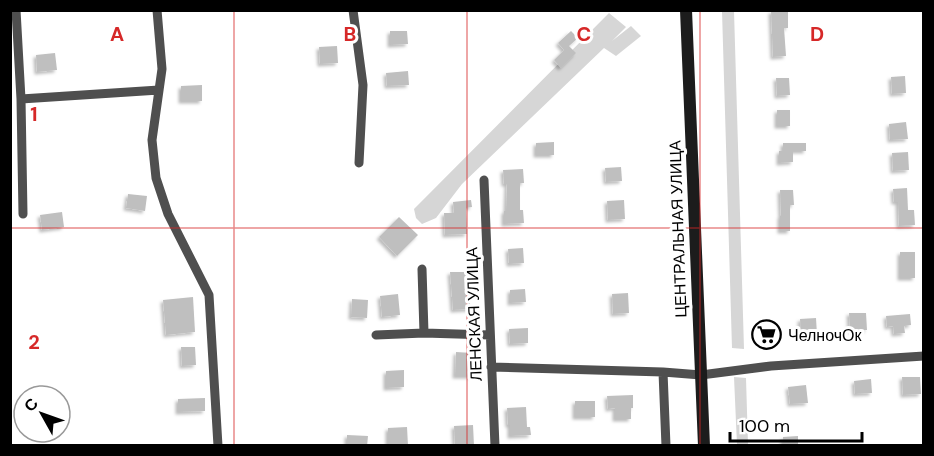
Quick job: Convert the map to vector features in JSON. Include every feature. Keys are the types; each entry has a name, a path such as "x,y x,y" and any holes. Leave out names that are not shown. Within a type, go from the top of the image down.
{"main road":[{"name":"ЦЕНТРАЛЬНАЯ УЛИЦА","path":"686,10 704,446"}],"street":[{"path":"16,10 21,99 23,214"},
{"path":"157,10 162,69 152,141 156,178 168,214 209,295 218,446"},
{"path":"352,10 363,86 359,163"},
{"path":"21,99 159,90"},
{"name":"ЛЕНСКАЯ УЛИЦА","path":"484,180 495,446"},
{"path":"422,269 424,333"},
{"path":"376,335 424,333 490,335"},
{"path":"491,367 701,375 771,366 924,356"},
{"path":"663,372 666,446"}],"shaded area":[{"path":"722,11 734,11 744,349 732,348"},
{"path":"609,13 626,27 612,41 631,26 641,36 616,56 604,48 462,184 436,218 422,224 416,218 414,209"},
{"path":"734,377 746,378 748,445 737,445"}],"building":[{"path":"771,11 788,11 788,28 784,28 786,56 773,57"},
{"path":"390,31 407,31 408,44 390,45"},
{"path":"571,31 578,38 569,46 576,53 561,68 554,60 564,50 558,43"},
{"path":"337,46 338,63 320,64 319,47"},
{"path":"55,53 57,70 37,72 36,55"},
{"path":"408,71 409,85 387,86 386,73"},
{"path":"905,76 906,93 892,94 891,77"},
{"path":"776,78 789,78 790,95 777,96"},
{"path":"202,85 202,101 181,101 181,86"},
{"path":"777,110 790,110 790,126 777,126"},
{"path":"906,122 908,139 890,140 889,124"},
{"path":"554,142 554,155 536,155 536,143"},
{"path":"783,143 806,143 806,151 793,151 793,162 779,163 779,151 783,151"},
{"path":"908,152 909,170 893,171 892,153"},
{"path":"621,167 622,181 606,182 605,168"},
{"path":"523,169 524,183 520,183 520,210 523,210 524,223 504,224 507,184 504,184 503,170"},
{"path":"907,188 908,210 914,210 915,225 899,226 898,202 894,202 893,189"},
{"path":"780,190 793,190 794,205 790,205 790,231 780,231"},
{"path":"128,194 147,196 145,211 126,208"},
{"path":"471,200 472,207 466,208 467,234 445,235 444,213 454,213 453,202"},
{"path":"624,200 625,219 608,220 607,201"},
{"path":"62,212 64,227 42,230 40,215"},
{"path":"399,217 418,235 397,256 379,237"},
{"path":"523,248 524,263 509,264 508,249"},
{"path":"900,252 915,252 915,278 900,278"},
{"path":"450,272 470,272 470,309 453,310"},
{"path":"525,289 526,302 510,303 510,290"},
{"path":"628,293 629,313 613,314 612,294"},
{"path":"398,294 400,315 382,317 380,296"},
{"path":"193,297 195,332 166,335 163,300"},
{"path":"352,299 368,300 367,318 351,317"},
{"path":"849,313 866,313 867,330 850,331"},
{"path":"910,314 911,325 904,326 905,333 894,334 893,326 887,327 886,316"},
{"path":"816,318 817,335 801,336 800,319"},
{"path":"760,326 773,326 773,341 760,342"},
{"path":"528,328 528,343 510,344 509,329"},
{"path":"181,347 195,347 196,365 182,366"},
{"path":"456,352 472,353 472,376 455,376"},
{"path":"404,370 404,387 386,388 386,371"},
{"path":"902,377 920,377 921,394 903,395"},
{"path":"871,379 872,393 855,394 854,381"},
{"path":"806,385 808,403 790,404 788,387"},
{"path":"633,395 631,419 615,419 615,408 608,409 607,396"},
{"path":"205,398 205,411 178,412 178,399"},
{"path":"575,401 595,401 595,417 575,417"},
{"path":"526,407 527,427 530,427 531,435 510,436 507,408"},
{"path":"473,425 474,446 455,446 454,426"},
{"path":"407,427 408,446 388,446 388,428"},
{"path":"347,435 368,436 367,446 347,446"},
{"path":"798,436 798,446 783,446 783,437"}],"place":[{"name":"ЧелночОк","path":"767,335"}]}
